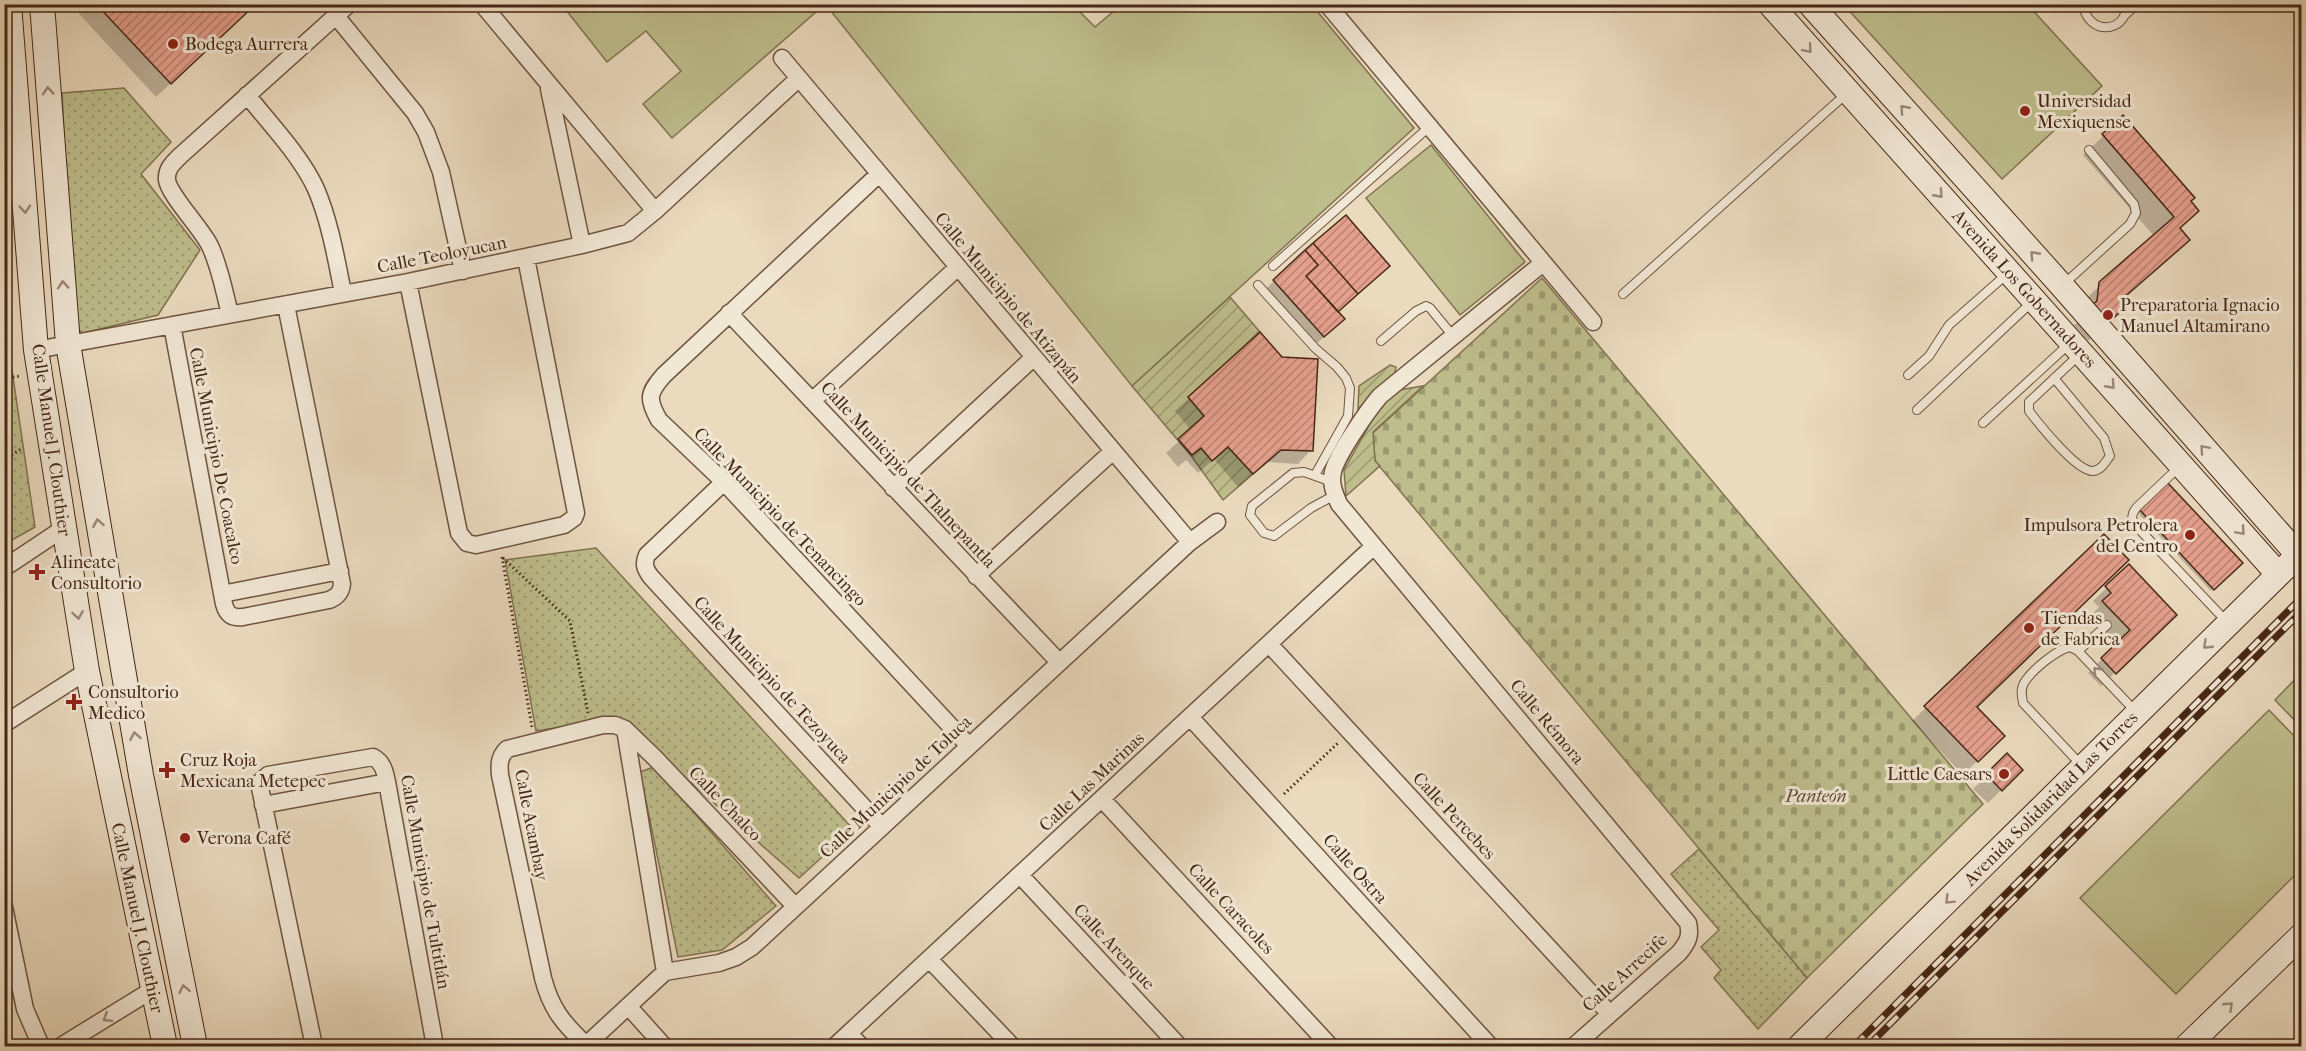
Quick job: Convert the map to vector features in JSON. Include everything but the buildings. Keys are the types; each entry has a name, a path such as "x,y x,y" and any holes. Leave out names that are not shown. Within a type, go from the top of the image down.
{"street":[{"name":"Calle Manuel J. Clouthier","path":"42,4 68,344 141,775 195,1047"},
{"path":"230,314 211,247 167,182 167,173 170,166 349,4"},
{"path":"482,4 655,211"},
{"path":"1327,4 1593,322"},
{"name":"Avenida Los Gobernadores","path":"1770,4 2278,574"},
{"name":"Avenida Los Gobernadores","path":"1810,4 2300,554"},
{"path":"336,16 415,113 426,132 441,172 463,271"},
{"name":"Calle Manuel J. Clouthier","path":"8,21 8,58 36,350 87,671 165,1047"},
{"name":"Calle Municipio de Atizapán","path":"782,58 1190,542"},
{"name":"Calle Teoloyucan","path":"36,350 408,282 526,258 628,233 655,211 798,79"},
{"path":"548,85 582,245"},
{"path":"247,95 305,170 316,189 332,238 343,293"},
{"path":"729,314 879,174"},
{"path":"408,282 459,533 471,545 499,540 564,525 574,518 576,513 526,258"},
{"path":"1334,488 1336,462 1373,404 1543,263"},
{"path":"812,401 957,268"},
{"name":"Calle Municipio De Coacalco","path":"172,325 222,594 226,610 230,615 235,618 243,617 332,599 342,590 286,305"},
{"name":"Calle Municipio de Tlalnepantla","path":"729,314 1059,662"},
{"name":"Calle Municipio de Tenancingo","path":"729,314 654,387 650,397 652,409 660,420 724,482 969,746"},
{"path":"893,488 1033,358"},
{"path":"976,576 1112,452"},
{"path":"2211,497 2231,479"},
{"name":"Calle Municipio de Tezoyuca","path":"724,482 647,555 644,562 651,577 882,827"},
{"name":"Calle Rémora","path":"1334,488 1339,504 1688,923"},
{"name":"Calle Municipio de Toluca","path":"665,972 720,963 752,947 1190,542 1217,522"},
{"path":"4,568 64,528"},
{"name":"Calle Las Marinas","path":"835,1047 1374,546"},
{"name":"Avenida Solidaridad Las Torres","path":"1800,1047 2300,554"},
{"name":"Calle Municipio De Coacalco","path":"222,594 340,571"},
{"name":"Calle Percebes","path":"1269,644 1610,1014"},
{"path":"4,724 87,671"},
{"name":"Calle Ostra","path":"1190,717 1490,1047"},
{"name":"Calle Acambay","path":"585,1046 555,1013 548,998 499,762 507,749 535,741 591,728 615,725 625,729"},
{"path":"585,1046 665,972 625,729"},
{"name":"Calle Chalco","path":"625,729 795,906"},
{"name":"Calle Municipio de Tultitlán","path":"314,1047 259,783 268,775 373,757 383,767 387,782 435,1047"},
{"path":"108,780 141,775"},
{"path":"263,805 387,782"},
{"name":"Calle Caracoles","path":"1102,799 1330,1047"},
{"name":"Calle Arenque","path":"1020,875 1179,1046"},
{"path":"4,907 25,1009 41,1047"},
{"name":"Calle Arrecife","path":"1574,1047 1679,953 1688,942 1690,933 1688,923"},
{"path":"2192,1045 2301,935"},
{"path":"929,959 1012,1047"},
{"path":"61,1047 152,990"},
{"path":"628,1006 664,1047"},
{"path":"849,1034 861,1047"}],"lane":[{"path":"2084,4 2088,19 2100,27 2115,25 2137,4"},
{"path":"2125,15 2127,4"},
{"path":"1623,294 1847,92"},
{"path":"1273,266 1429,127"},
{"path":"2062,286 2130,224 2136,213 2134,204 2089,150"},
{"path":"1908,375 1929,356 1949,324 2009,272"},
{"path":"1258,285 1315,348 1337,367 1346,378 1350,388 1348,416 1315,475"},
{"path":"1917,410 2034,299"},
{"path":"1381,341 1416,311 1426,306 1453,336"},
{"path":"2054,378 2104,438 2110,456 2100,469 2091,471 2077,464 2029,411 2029,402 2054,378 2077,347"},
{"path":"1983,423 2077,347"},
{"path":"2182,465 2132,512 2132,517 2139,529 2228,624"},
{"path":"1304,472 1315,475 1334,488 1274,537 1264,533 1250,515 1252,506 1293,473 1304,472"},
{"path":"2078,651 2107,625"},
{"path":"2083,766 2023,702 2021,693 2024,683 2054,653 2070,647 2078,651 2137,713"}],"path":[{"path":"4,460 21,449"},
{"path":"499,540 535,741"},
{"path":"502,557 570,621 591,728"},
{"path":"1271,806 1350,732"}],"green space":[{"path":"562,5 824,5 672,138 643,104 681,71 646,31 607,62"},
{"path":"826,5 1073,5 1095,27 1121,5 1312,5 1414,128 1132,386"},
{"path":"1844,5 2028,5 2102,86 2002,179"},
{"path":"124,88 171,142 141,174 200,250 158,315 83,333 73,325 62,93"},
{"path":"1431,145 1525,262 1460,315 1366,198"},
{"name":"Panteón","path":"1542,278 1983,804 1807,978 1375,461 1373,433"},
{"path":"1230,297 1260,332 1188,397 1204,416 1178,439 1192,455 1201,448 1212,461 1228,447 1253,474 1223,500 1192,457 1132,386"},
{"path":"1390,365 1396,367 1395,373 1358,409 1359,386"},
{"path":"12,370 35,527 5,544 4,371"},
{"path":"1423,386 1373,432 1375,461 1380,466 1346,496 1344,470 1380,406 1399,390"},
{"path":"596,548 853,829 799,878 639,737 598,721 536,731 505,560"},
{"path":"2301,673 2301,727 2275,700"},
{"path":"2269,710 2301,743 2301,869 2176,994 2080,898"},
{"path":"654,767 776,906 722,950 678,957 640,772"},
{"path":"1699,849 1807,978 1758,1029 1714,978 1721,970 1701,947 1719,930 1671,874"}],"railway":[{"path":"1854,1046 2302,597"},
{"path":"1868,1046 2302,611"}],"place":[{"name":"Bodega Aurrera","path":"173,44"},
{"name":"Universidad Mexiquense","path":"2025,111"},
{"name":"Preparatoria Ignacio Manuel Altamirano","path":"2108,315"},
{"name":"Impulsora Petrolera del Centro","path":"2190,535"},
{"name":"Alineate Consultorio","path":"37,572"},
{"name":"Tiendas de Fabrica","path":"2029,628"},
{"name":"Consultorio Medico","path":"74,702"},
{"name":"Cruz Roja Mexicana Metepec","path":"167,770"},
{"name":"Little Caesars","path":"2004,774"},
{"name":"Verona Café","path":"185,838"}]}
